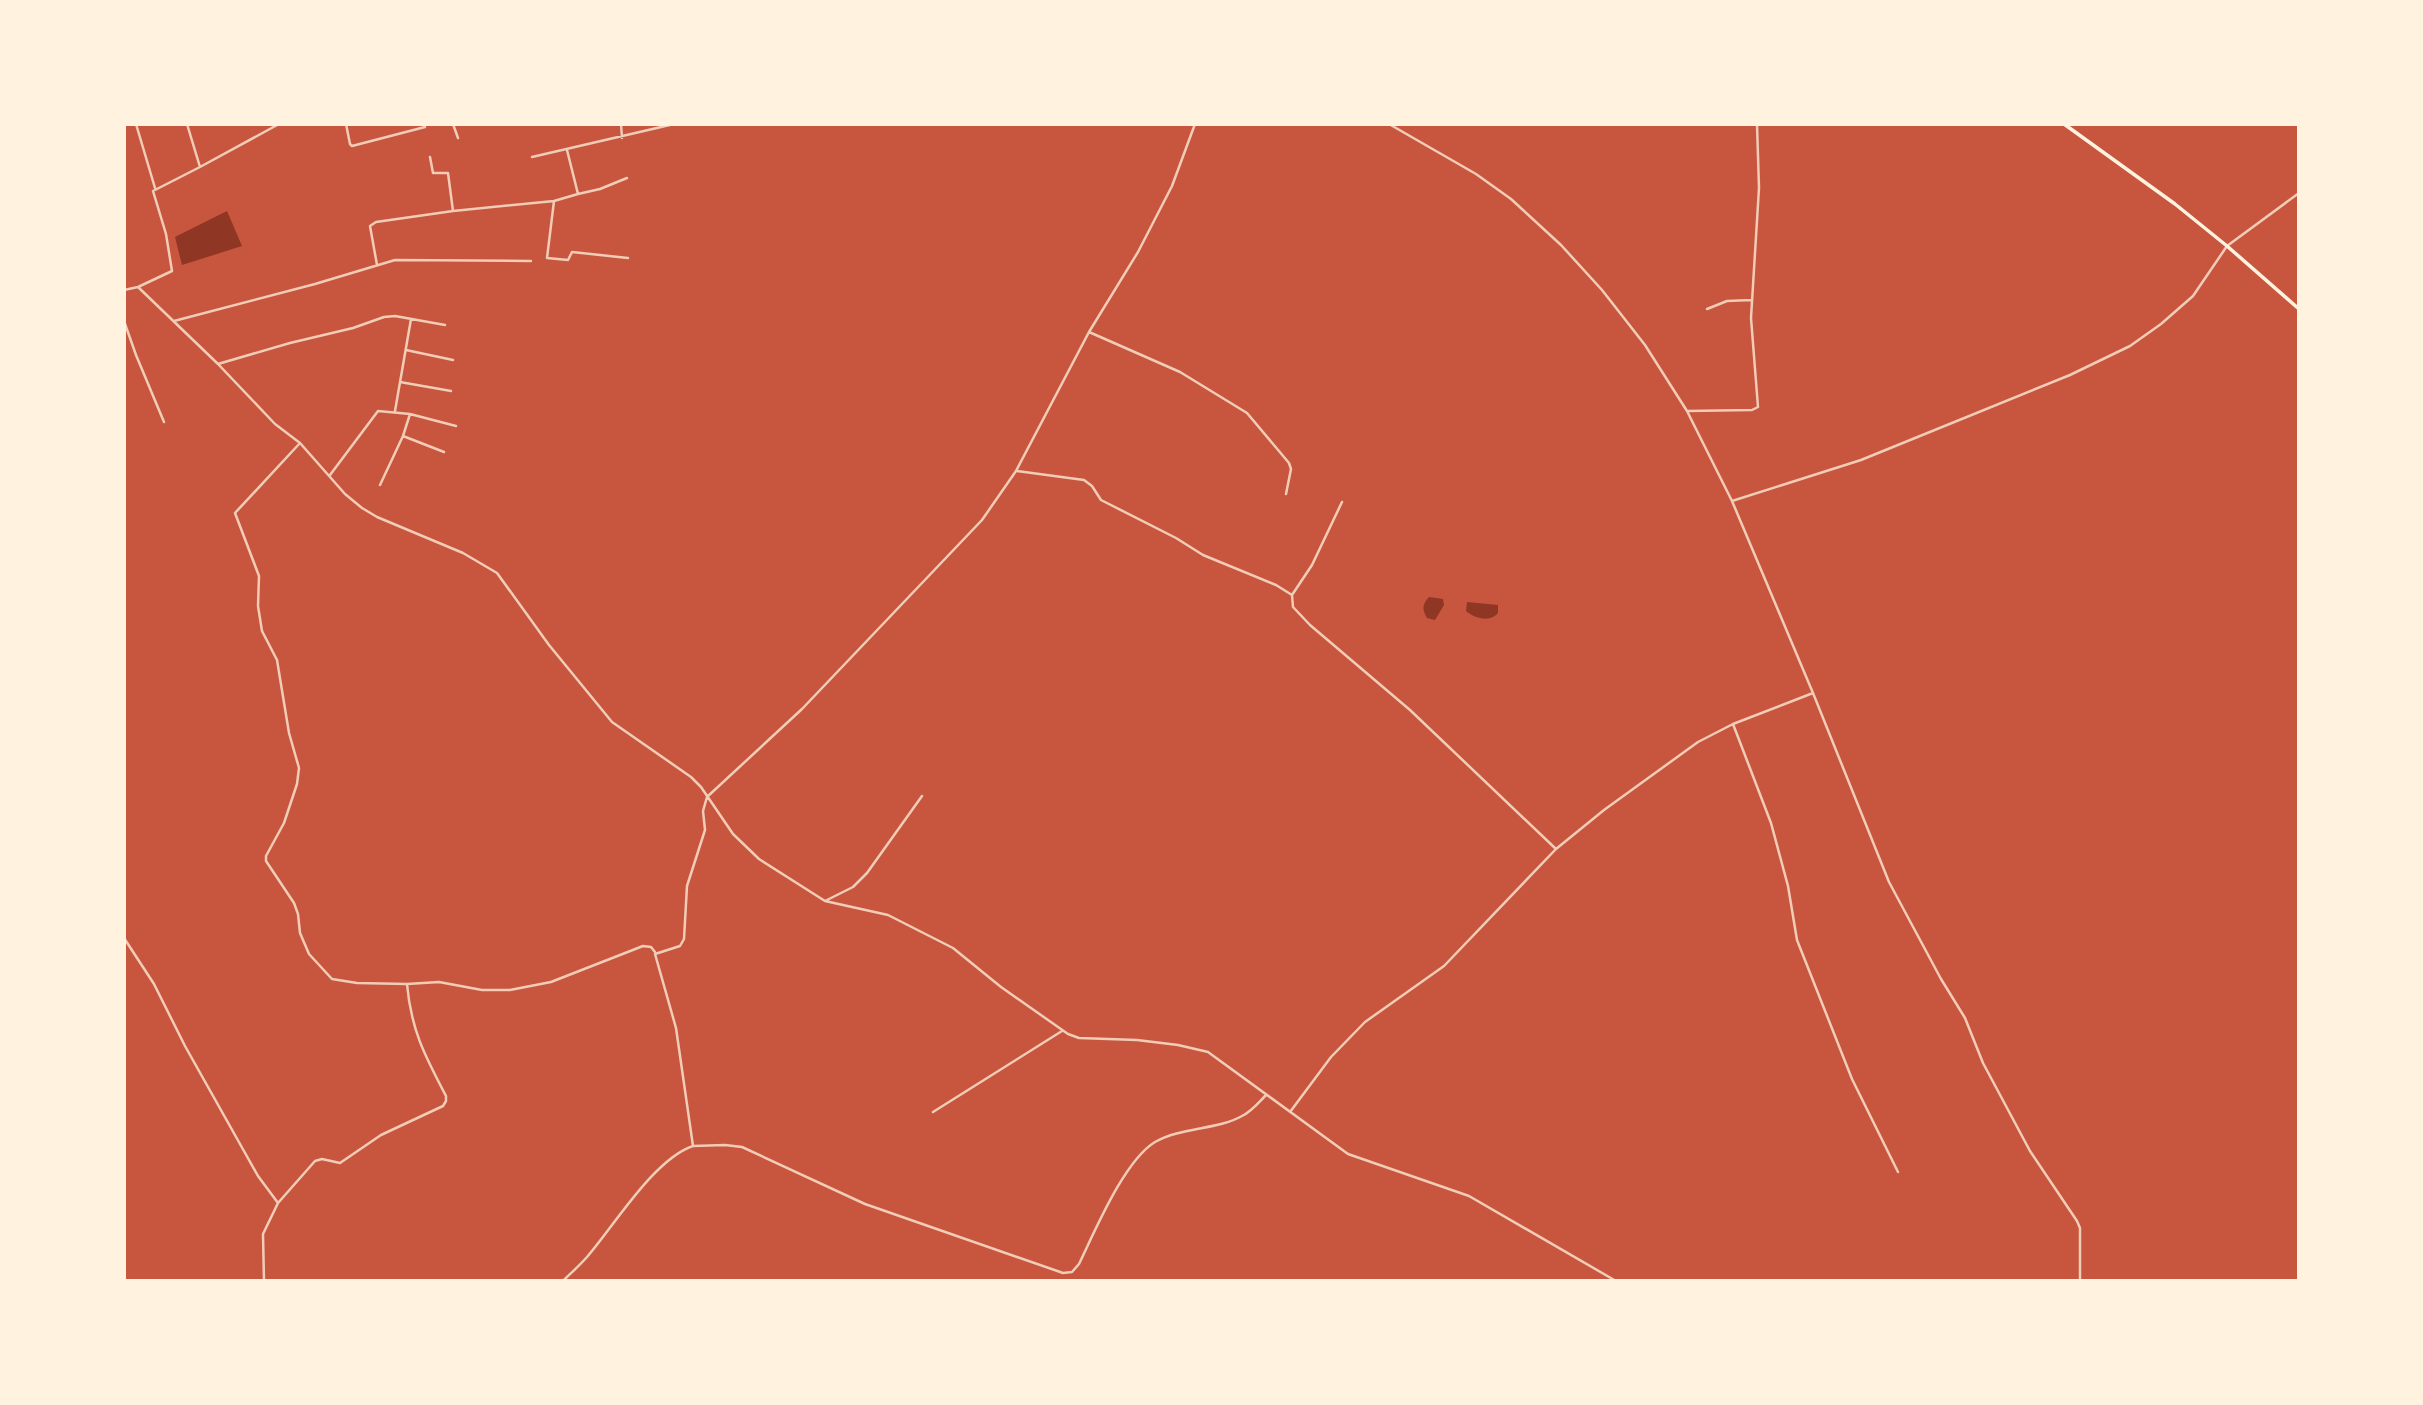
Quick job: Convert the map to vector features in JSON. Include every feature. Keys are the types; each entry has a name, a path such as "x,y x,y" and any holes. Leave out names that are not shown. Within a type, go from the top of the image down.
{"main road":[{"path":"2064,124 2175,204 2299,309"}],"street":[{"path":"124,290 138,287 172,270 166,233 153,194 155,188 136,124"},
{"path":"187,124 200,167"},
{"path":"155,188 279,124"},
{"path":"346,124 349,144 352,146 425,127"},
{"path":"414,124 415,130"},
{"path":"453,124 458,138"},
{"path":"621,124 622,138"},
{"path":"532,157 674,124"},
{"path":"655,954 680,946 684,939 687,886 705,830 703,811 707,797 802,709 982,520 1016,471 1089,332 1138,251 1172,186 1195,124"},
{"path":"1389,124 1476,174 1511,200 1561,245 1602,290 1645,345 1687,411 1732,502 1889,882 1965,1018 1983,1063 2031,1151 2077,1221 2080,1228 2080,1281"},
{"path":"1687,411 1752,410 1758,407 1752,348 1751,300 1759,188 1757,124"},
{"path":"567,150 578,194"},
{"path":"430,157 433,173 448,173 453,211"},
{"path":"377,265 370,226 372,224 453,211 554,201 600,189 627,178"},
{"path":"1732,502 1861,460 2057,380 2130,346 2193,296 2227,246 2299,193"},
{"path":"554,201 547,258 568,260 572,252 628,258"},
{"path":"174,321 395,260 531,261"},
{"path":"138,287 218,364 275,424 300,443 351,499 377,517 463,553 497,573 549,645 612,722 691,777 747,849 825,901 888,915 953,948 1062,1031 1079,1038 1151,1042 1208,1052 1348,1154 1469,1196 1616,1281"},
{"path":"1707,309 1727,302 1751,300"},
{"path":"218,364 353,328 384,317 395,316 445,325"},
{"path":"395,411 411,319"},
{"path":"124,321 164,422"},
{"path":"1089,332 1180,372 1247,414 1289,463 1291,469 1286,495"},
{"path":"406,350 453,360"},
{"path":"400,382 451,391"},
{"path":"330,475 378,411 395,411 456,426"},
{"path":"380,485 403,436 410,414"},
{"path":"403,436 444,452"},
{"path":"300,443 235,513 259,576 258,606 262,631 277,660 289,733 299,768 290,807 266,856 294,903 300,933 309,954 332,978 357,983 439,982 482,990 510,990 551,982 643,946 651,947 676,1028 693,1146"},
{"path":"1016,471 1084,480 1092,486 1101,500 1177,538 1203,555 1276,585 1292,595"},
{"path":"1342,502 1312,565 1292,595 1293,607 1310,625 1410,710 1556,849"},
{"path":"1290,1112 1331,1057 1365,1022 1444,966 1556,849 1657,770 1698,742 1733,724 1813,693"},
{"path":"1733,724 1771,823 1788,886 1797,940 1827,1010 1852,1079 1898,1172"},
{"path":"825,901 853,887 867,873 922,796"},
{"path":"124,937 154,984 185,1046 258,1176 278,1203"},
{"path":"264,1281 263,1234 278,1203 315,1161 322,1159 340,1163 381,1135 443,1105 446,1101 446,1096 422,1050 409,1012 407,984"},
{"path":"933,1112 1062,1031"},
{"path":"563,1281 673,1156 693,1146 725,1145 742,1147 865,1204 1063,1273 1072,1272 1079,1264 1113,1197 1144,1150 1157,1141 1178,1133 1244,1115 1267,1095"}],"shaded area":[{"path":"227,211 242,246 182,265 175,237"},
{"path":"1429,597 1443,599 1444,605 1435,620 1427,618 1424,612 1424,605"},
{"path":"1467,602 1498,605 1498,613 1486,619 1473,616 1466,611"}]}
